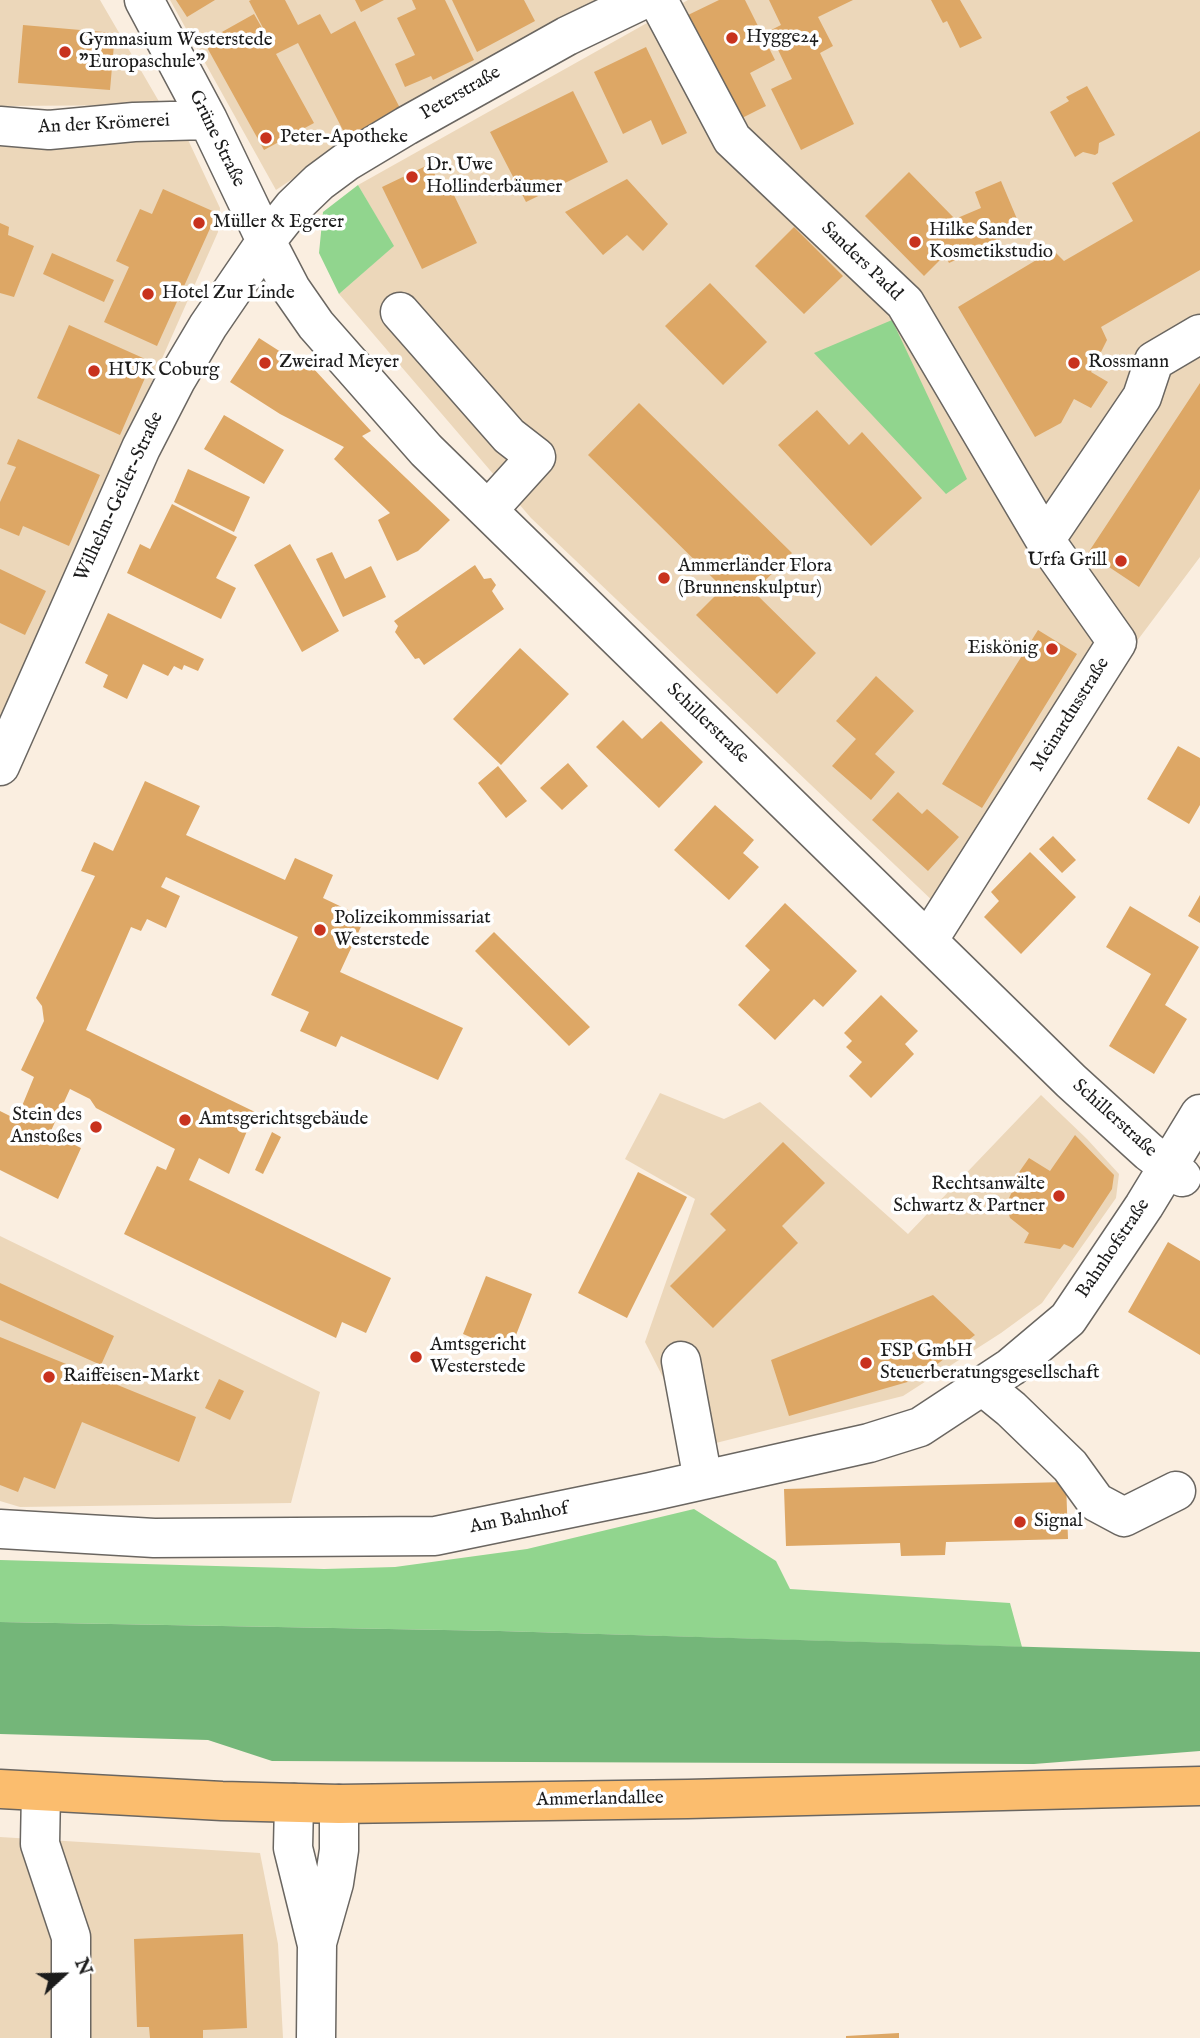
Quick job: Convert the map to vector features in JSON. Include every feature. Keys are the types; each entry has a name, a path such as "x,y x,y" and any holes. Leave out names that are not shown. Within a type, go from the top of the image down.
{"main road":[{"name":"Ammerlandallee","path":"0,1789 339,1804 1200,1786"}],"street":[{"name":"Grüne Straße","path":"144,0 208,120 266,241"},
{"name":"Peterstraße","path":"266,241 293,207 319,182 560,23 642,0"},
{"name":"Sanders Padd","path":"658,0 732,139 905,303 1045,540"},
{"name":"An der Krömerei","path":"0,126 49,130 134,122 208,120"},
{"name":"Schillerstraße","path":"266,241 291,289 316,325 426,450 929,939 1071,1081 1174,1172"},
{"name":"Wilhelm-Geiler-Straße","path":"0,766 141,448 201,337 266,241"},
{"path":"400,312 509,436 536,457 488,510"},
{"path":"1045,540 1142,397 1154,361 1200,334"},
{"name":"Meinardusstraße","path":"929,939 1117,642 1045,540"},
{"name":"Bahnhofstraße","path":"997,1377 1068,1319 1144,1206 1174,1172 1200,1114"},
{"path":"681,1362 703,1480"},
{"path":"997,1377 1011,1409 1070,1466 1096,1502 1124,1517 1176,1491"},
{"name":"Am Bahnhof","path":"0,1529 154,1538 435,1536 536,1517 869,1443 920,1427 997,1377"},
{"path":"41,1791 40,1844 71,1937 71,2038"},
{"path":"294,1803 293,1848 317,1945 316,2038"},
{"path":"317,1945 334,1883 339,1850 339,1804"}],"shaded area":[{"name":"Gymnasium Westerstede \"Europaschule\"","path":"0,0 100,0 161,105 0,106"},
{"path":"170,0 607,0 324,158 276,190"},
{"path":"688,0 1200,0 1200,557 938,906 531,518 339,294 393,246 358,185"},
{"path":"182,127 220,208 218,232 0,725 0,134"},
{"path":"660,1093 724,1119 760,1102 908,1234 1041,1095 1119,1174 1116,1198 1042,1303 1001,1333 903,1396 680,1452 673,1397 645,1342 695,1199 625,1159"},
{"path":"0,1236 320,1392 291,1503 20,1507 0,1501"},
{"path":"0,1837 260,1853 278,1944 283,2038 0,2038"}],"green space":[{"path":"358,185 394,246 339,294 319,253 323,212"},
{"path":"892,320 967,479 946,494 814,353"},
{"path":"694,1509 776,1561 790,1589 1010,1603 1022,1647 500,1631 0,1622 0,1560 324,1569 395,1567 527,1549"},
{"path":"0,1622 500,1631 1200,1652 1200,1751 1034,1764 272,1761 208,1740 0,1734"}],"building":[{"path":"176,0 215,0 187,17"},
{"path":"285,0 298,25 320,14 331,34 355,21 401,110 347,138 298,43 276,54 314,123 264,150 204,42 254,14 273,47 249,1"},
{"path":"355,0 384,0 361,12"},
{"path":"412,0 445,0 474,60 433,80 431,76 405,87 395,64 415,55 397,18 416,9"},
{"path":"452,0 524,0 535,21 477,52"},
{"name":"Hygge24","path":"719,0 745,0 775,60 750,73 766,106 740,119 688,15"},
{"path":"769,0 853,0 818,17 833,46 820,53 854,124 801,150 771,89 792,79 769,31 781,25"},
{"path":"931,0 960,0 982,38 960,48 947,21 943,23"},
{"path":"23,25 115,33 110,90 18,83"},
{"path":"646,47 687,133 662,145 651,120 623,134 594,72"},
{"path":"1087,86 1115,135 1099,143 1098,153 1095,155 1083,152 1075,157 1050,112 1069,101 1066,97"},
{"path":"573,91 608,162 526,202 490,132"},
{"path":"1200,131 1200,270 1101,327 1107,340 1091,372 1108,382 1091,408 1074,399 1061,423 1035,437 958,307 1053,250 1064,261 1133,221 1112,183"},
{"path":"430,164 444,194 452,191 477,243 422,269 382,187"},
{"path":"909,172 955,219 981,208 975,192 1001,181 1020,226 1001,234 1002,238 949,263 945,255 924,276 865,216"},
{"path":"627,179 668,224 643,251 627,235 603,255 565,212"},
{"name":"Hotel Zur Linde","path":"163,189 217,213 157,346 104,322 129,267 116,261 140,209 152,214"},
{"path":"0,223 9,227 8,235 34,246 14,297 0,293"},
{"path":"794,227 843,276 804,314 755,266"},
{"path":"52,253 114,280 104,302 43,274"},
{"path":"710,283 767,342 723,385 665,326"},
{"path":"69,325 152,362 120,435 37,398"},
{"path":"259,338 309,370 313,368 371,431 362,436 450,520 418,551 397,561 378,520 390,513 334,459 344,447 280,414 230,382"},
{"path":"1200,383 1200,489 1139,587 1088,553"},
{"path":"639,403 792,553 754,592 816,653 777,694 696,615 723,588 588,455"},
{"path":"817,410 849,445 862,432 922,498 871,546 778,445"},
{"path":"224,415 284,450 264,484 204,449"},
{"path":"18,439 100,475 69,546 23,526 19,536 0,528 0,502 16,467 7,464"},
{"path":"188,469 250,497 234,532 174,502"},
{"path":"172,504 237,537 216,578 236,588 221,619 127,573 140,544 150,549"},
{"path":"290,544 339,631 302,652 254,565"},
{"path":"332,552 345,579 371,566 386,597 343,617 316,559"},
{"path":"475,565 484,579 491,578 496,585 492,591 504,609 424,665 419,658 415,659 395,632 398,626 394,621"},
{"path":"0,569 46,591 25,635 0,623"},
{"path":"108,613 204,659 198,671 184,665 182,670 174,666 168,676 143,664 127,699 103,687 108,675 85,663"},
{"path":"1038,630 1077,654 982,808 942,784"},
{"path":"520,648 569,694 501,765 453,719"},
{"path":"876,676 914,711 875,754 895,772 871,800 832,766 856,739 836,721"},
{"path":"623,720 642,739 661,721 703,762 659,808 596,747"},
{"path":"1178,746 1200,758 1200,805 1189,824 1147,799"},
{"path":"568,763 588,786 562,810 540,788"},
{"path":"498,766 527,801 506,818 478,783"},
{"path":"145,781 200,806 186,835 285,880 295,858 333,875 323,898 365,918 340,972 463,1028 438,1080 341,1036 336,1047 300,1031 309,1012 271,995 298,937 166,877 161,887 180,896 166,928 147,919 141,931 131,927 86,1030 255,1112 229,1174 199,1158 189,1180 391,1278 366,1333 342,1322 336,1338 124,1234 157,1166 166,1170 175,1149 96,1108 90,1099 70,1089 50,1133 81,1148 58,1199 0,1170 0,1111 26,1124 30,1116 22,1106 34,1077 21,1070 44,1021 42,1006 36,998 95,876 81,871 94,842 113,851"},
{"path":"898,792 922,814 927,809 959,837 928,871 872,820"},
{"path":"715,805 754,840 743,853 759,867 729,900 674,850"},
{"path":"1053,836 1076,860 1062,873 1039,849"},
{"path":"1030,852 1076,897 1021,954 984,917 999,901 991,892"},
{"path":"1200,895 1200,923 1188,916"},
{"path":"785,903 857,971 823,1007 814,999 775,1040 738,1005 770,970 745,946"},
{"path":"1130,906 1199,947 1165,1005 1187,1019 1154,1074 1109,1046 1151,974 1106,947"},
{"path":"494,932 590,1027 569,1046 475,951"},
{"path":"881,995 918,1031 905,1044 914,1054 871,1098 849,1076 862,1062 846,1047 852,1041 844,1033"},
{"path":"272,1132 281,1137 263,1174 255,1170"},
{"name":"Rechtsanwälte Schwartz & Partner","path":"1075,1135 1114,1175 1112,1189 1073,1248 1064,1244 1060,1249 1024,1243 1029,1233 1010,1218 1006,1204 1014,1188 1010,1185 1029,1158 1050,1171"},
{"path":"783,1142 825,1183 782,1226 798,1243 713,1328 670,1286 726,1230 710,1214"},
{"path":"638,1172 687,1197 627,1318 578,1293"},
{"path":"1168,1242 1200,1261 1200,1355 1128,1312"},
{"path":"486,1276 532,1294 509,1353 463,1334"},
{"path":"0,1283 114,1336 101,1365 0,1320"},
{"path":"933,1295 975,1335 918,1379 789,1416 771,1360"},
{"name":"Raiffeisen-Markt","path":"0,1337 196,1417 179,1462 82,1422 55,1489 24,1477 18,1492 0,1485"},
{"path":"219,1379 244,1391 230,1420 205,1408"},
{"path":"1066,1482 1068,1539 946,1542 945,1555 901,1556 900,1543 786,1546 784,1489"},
{"path":"243,1934 247,2028 203,2030 203,2038 150,2038 149,2027 137,2027 134,1939"},
{"path":"899,2033 899,2038 846,2038 846,2036"}],"place":[{"name":"Hygge24","path":"732,38"},
{"name":"Gymnasium Westerstede \"Europaschule\"","path":"65,52"},
{"name":"Peter-Apotheke","path":"266,138"},
{"name":"Dr. Uwe Hollinderbäumer","path":"412,177"},
{"name":"Müller & Egerer","path":"199,223"},
{"name":"Hilke Sander Kosmetikstudio","path":"915,242"},
{"name":"Hotel Zur Linde","path":"148,294"},
{"name":"Zweirad Meyer","path":"265,363"},
{"name":"Rossmann","path":"1074,363"},
{"name":"HUK Coburg","path":"94,371"},
{"name":"Urfa Grill","path":"1121,561"},
{"name":"Ammerländer Flora (Brunnenskulptur)","path":"664,578"},
{"name":"Eiskönig","path":"1052,649"},
{"name":"Polizeikommissariat Westerstede","path":"320,930"},
{"name":"Amtsgerichtsgebäude","path":"185,1120"},
{"name":"Stein des Anstoßes","path":"96,1127"},
{"name":"Rechtsanwälte Schwartz & Partner","path":"1059,1196"},
{"name":"Amtsgericht Westerstede","path":"416,1357"},
{"name":"FSP GmbH Steuerberatungsgesellschaft","path":"866,1363"},
{"name":"Raiffeisen-Markt","path":"49,1377"},
{"name":"Signal","path":"1020,1522"}]}
